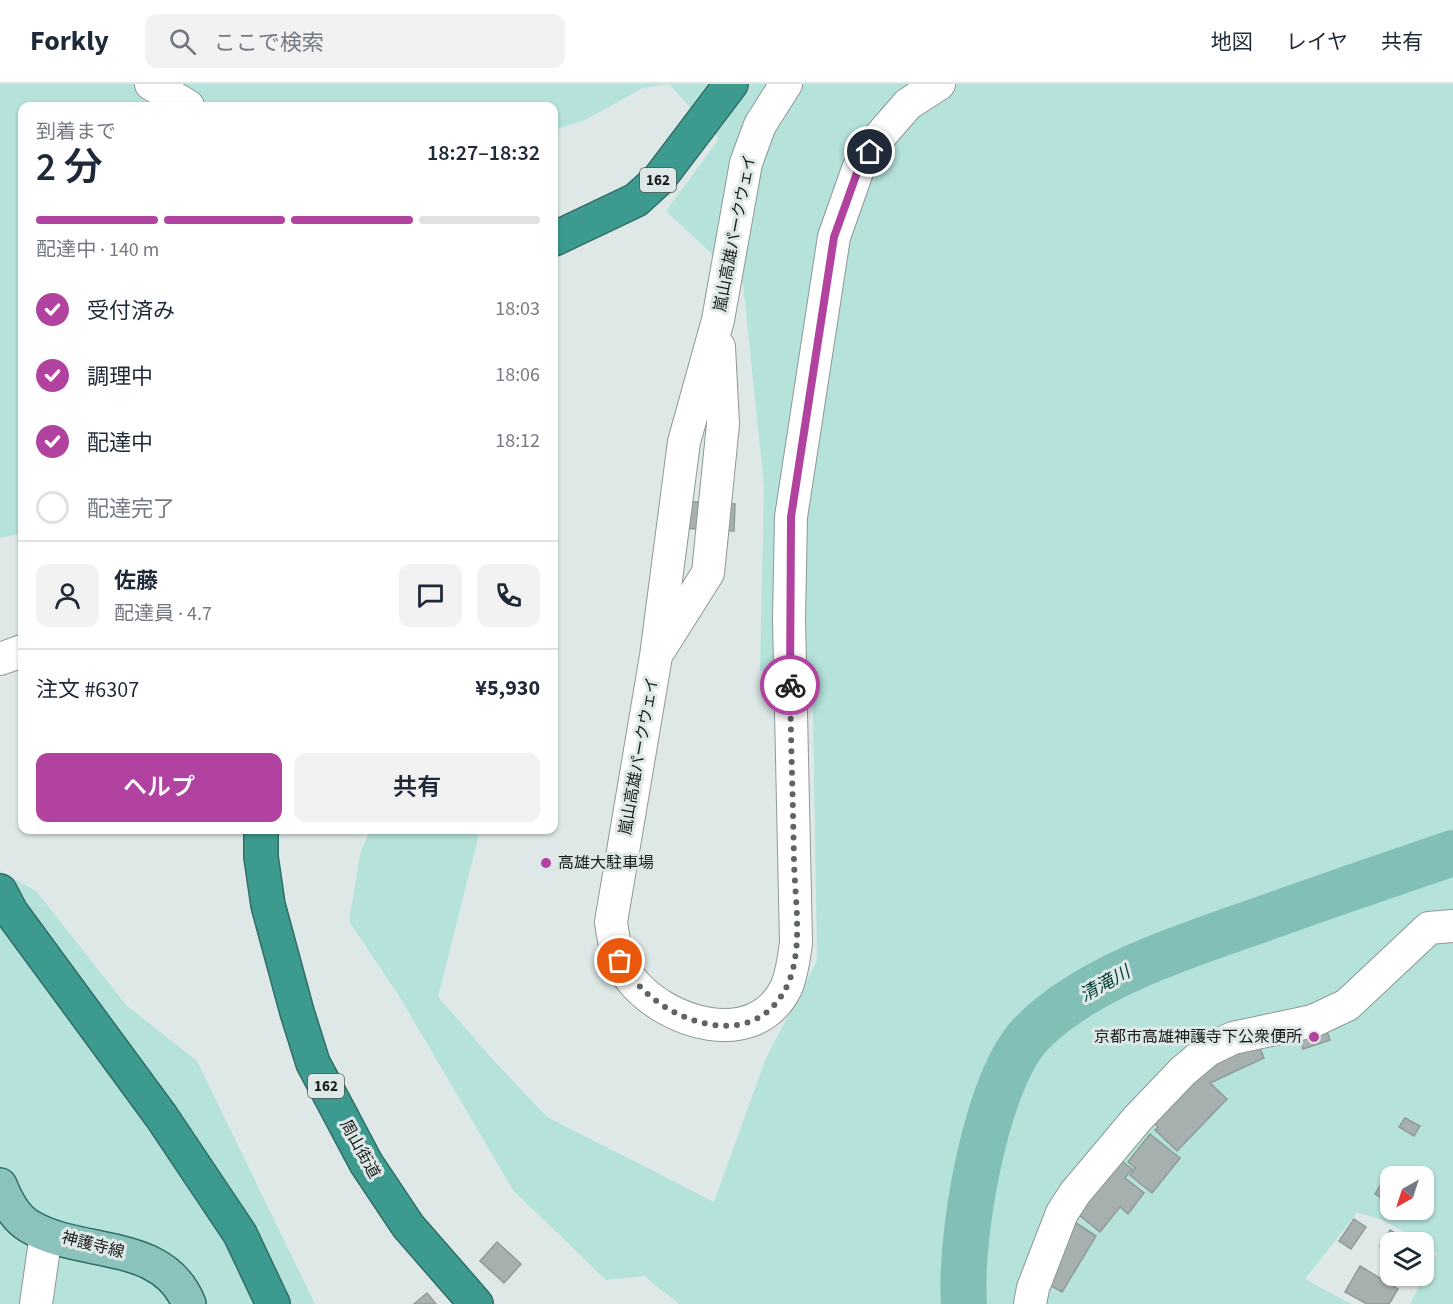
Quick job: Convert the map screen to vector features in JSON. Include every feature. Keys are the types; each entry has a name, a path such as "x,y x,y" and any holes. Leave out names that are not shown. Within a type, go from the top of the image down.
{"highway":[{"name":"162","path":"558,237 636,200 659,179 731,84"},
{"name":"周山街道","path":"261,834 261,857 268,905 313,1063 366,1164 408,1226 476,1304"},
{"path":"0,891 11,912 161,1116 240,1234 273,1304"}],"main road":[{"name":"神護寺線","path":"0,1185 8,1205 28,1225 46,1233 133,1255 165,1271 184,1291 189,1304"}],"street":[{"path":"151,84 181,102"},
{"name":"嵐山高雄パークウェイ","path":"786,84 760,125 746,163 718,320 684,442 656,656 600,903 611,922 620,961 630,979 649,998 671,1011 711,1024 744,1025 768,1011 787,987 796,943 789,619 791,517 834,237 858,170 881,135 908,104 939,84"},
{"name":"嵐山高雄パークウェイ","path":"656,656 708,573 723,424 718,320"},
{"path":"0,659 18,652"},
{"path":"1030,1304 1033,1288 1062,1213 1075,1193 1137,1118 1183,1071 1208,1050 1233,1038 1313,1021 1347,1005 1429,928 1453,926"},
{"path":"36,1304 46,1233"}],"shaded area":[{"path":"0,84 669,84 643,88 585,120 558,129 558,102 18,102 18,534 0,538"},
{"path":"669,84 1453,84 1453,1304 1410,1304 1420,1286 1434,1286 1434,1259 1437,1253 1434,1251 1434,1232 1404,1232 1381,1220 1434,1220 1434,1166 1380,1166 1380,1219 1357,1213 1305,1279 1351,1304 679,1304 644,1276 606,1280 513,1190 401,999 349,921 360,854 368,834 479,834 438,997 547,1117 714,1202 766,1058 817,961 813,708 760,670 764,486 743,283 666,211 719,139"},
{"path":"0,871 36,891 126,1005 197,1061 315,1304 0,1304"}],"building":[{"path":"662,500 735,504 734,531 661,527"},
{"name":"京都市高雄神護寺下公衆便所","path":"1325,1025 1330,1040 1303,1049 1299,1034"},
{"path":"1257,1042 1264,1058 1210,1083 1227,1099 1177,1151 1155,1130 1158,1127 1149,1118 1196,1069"},
{"path":"1405,1118 1420,1126 1414,1136 1399,1127"},
{"path":"1150,1134 1180,1158 1152,1193 1130,1175 1135,1168 1128,1162"},
{"path":"1117,1157 1132,1169 1125,1178 1144,1193 1128,1214 1120,1207 1100,1232 1074,1211"},
{"path":"1380,1186 1380,1197 1375,1194"},
{"path":"1070,1219 1096,1236 1062,1292 1043,1281"},
{"path":"1354,1219 1366,1227 1351,1249 1339,1241"},
{"path":"497,1242 521,1264 504,1283 480,1261"},
{"path":"1360,1266 1380,1278 1380,1286 1393,1286 1398,1289 1389,1304 1367,1304 1345,1292"},
{"path":"427,1293 436,1304 414,1304"}],"waterway":[{"name":"清滝川","path":"964,1304 966,1241 978,1164 1000,1089 1014,1058 1030,1035 1053,1014 1079,996 1138,966 1332,894 1453,853"}],"way so far":[{"path":"620,961 630,979 649,998 671,1011 711,1024 744,1025 758,1019 778,1000 787,987 796,943 790,685"}],"place":[{"name":"高雄大駐車場","path":"546,863"},
{"name":"京都市高雄神護寺下公衆便所","path":"1314,1037"}],"route":[{"path":"790,685 791,517 834,237 858,170 870,152"}]}
